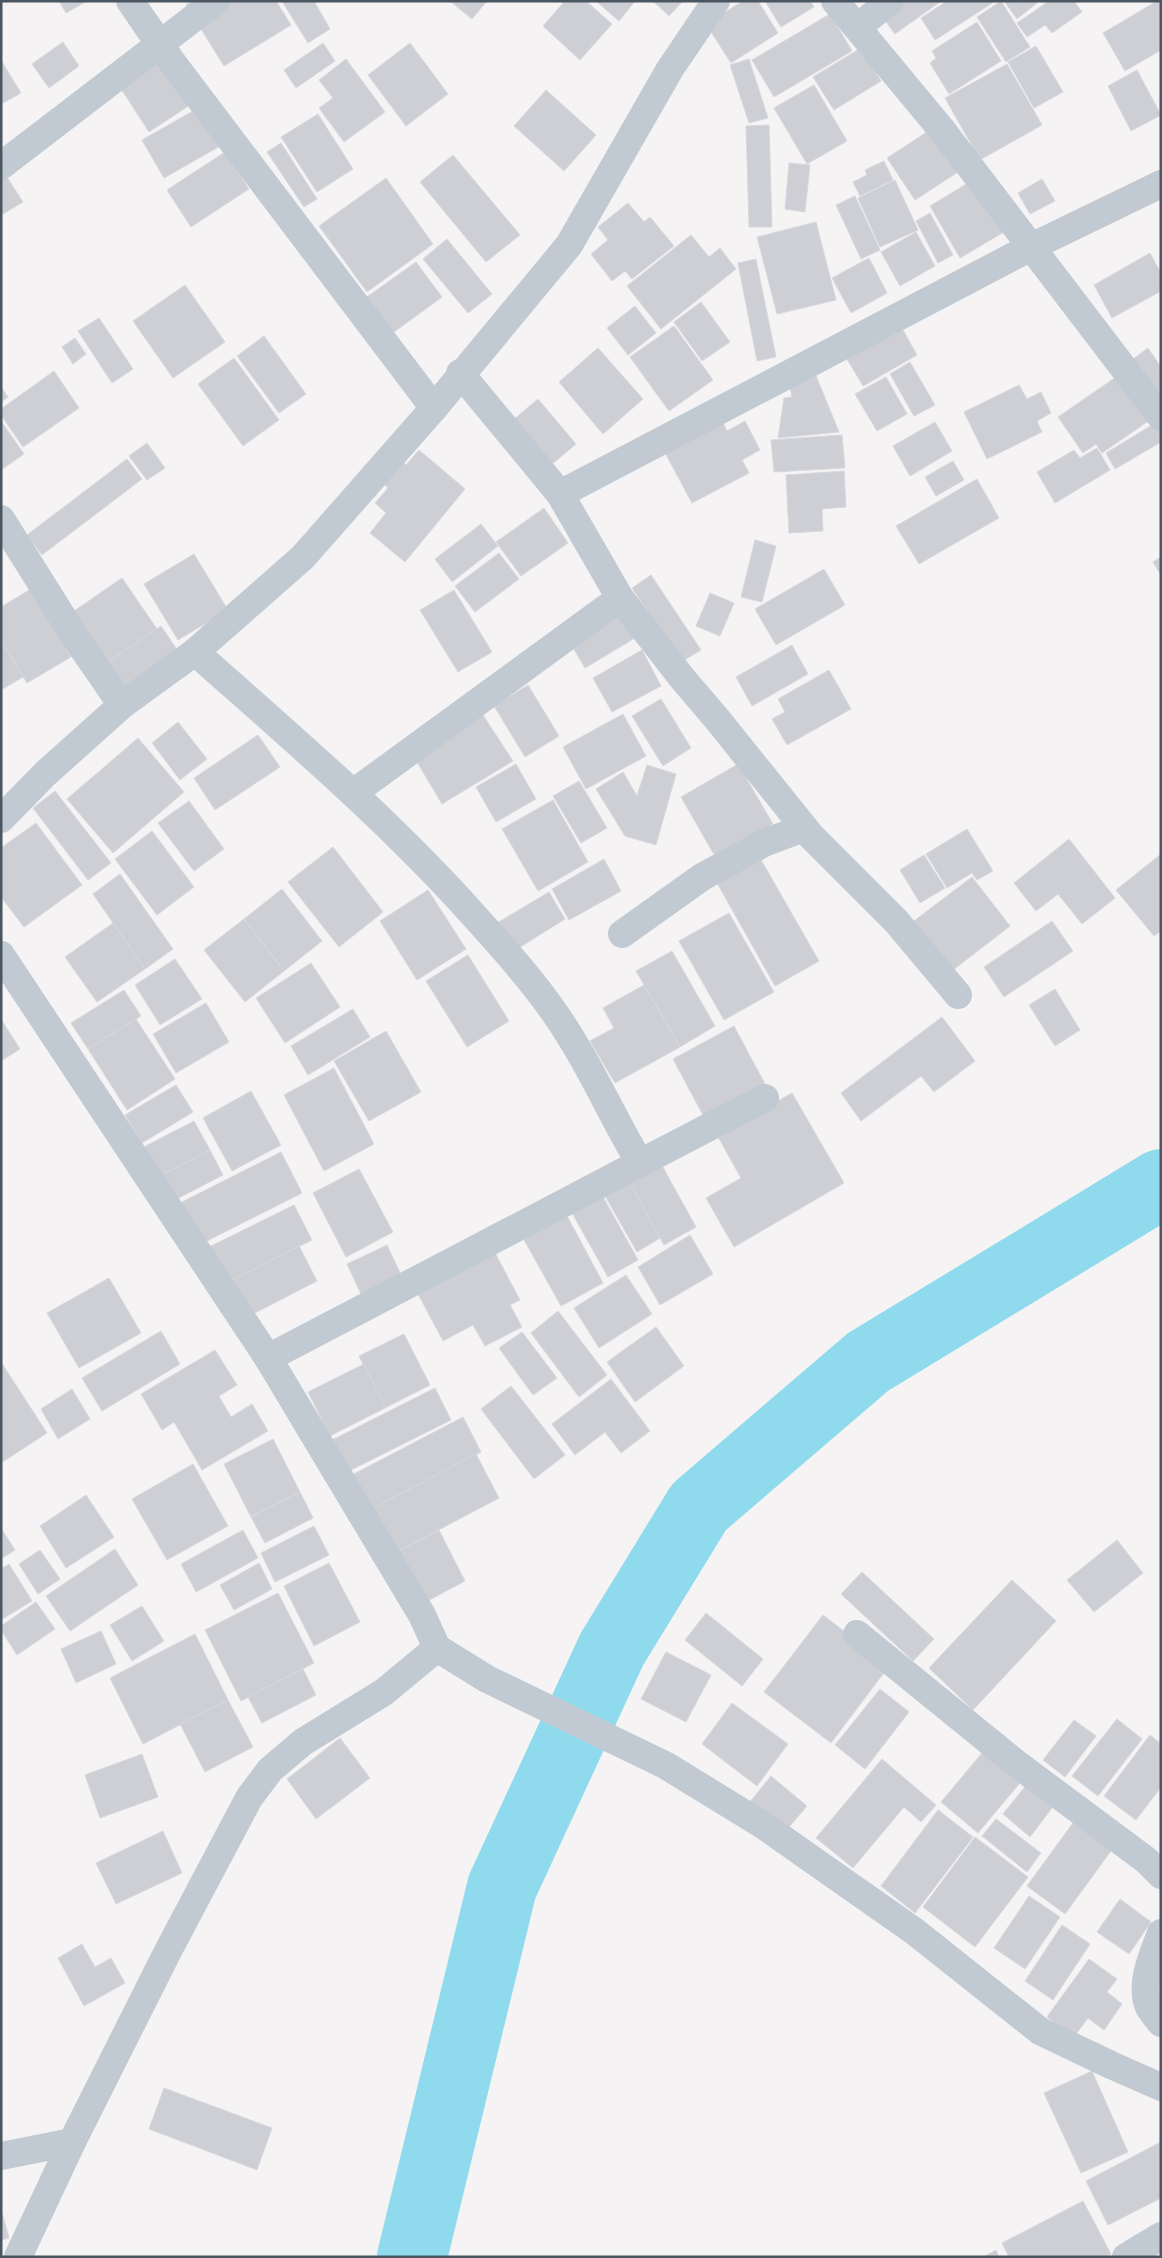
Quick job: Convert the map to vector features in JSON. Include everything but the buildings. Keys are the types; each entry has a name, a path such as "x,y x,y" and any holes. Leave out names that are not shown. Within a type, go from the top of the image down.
{"street":[{"path":"130,1 160,45 434,408"},
{"path":"1,166 216,1"},
{"path":"1,819 45,774 122,705 195,652 303,557 434,408 460,373 569,245 670,69 716,1"},
{"path":"835,1 942,130 1161,417"},
{"path":"858,27 890,1"},
{"path":"560,494 1031,248 1161,184"},
{"path":"460,373 560,494 620,598 682,678 804,828 896,921 958,995"},
{"path":"1,519 75,637 122,705"},
{"path":"353,793 620,598"},
{"path":"195,652 353,793 455,894 503,947 554,1012 588,1064 640,1162"},
{"path":"622,934 702,877 764,844 804,828"},
{"path":"1,955 268,1358 422,1615 437,1648 487,1679 665,1765 763,1825 914,1931 1040,2031 1110,2065 1161,2086"},
{"path":"268,1358 765,1098"},
{"path":"857,1634 1017,1764 1146,1860 1161,1875"},
{"path":"18,2257 72,2142 168,1951 249,1798 270,1770 303,1742 384,1692 437,1648"},
{"path":"1161,1933 1150,1961 1147,1985 1149,2006 1161,2023"},
{"path":"1,2156 72,2142"},
{"path":"1126,2257 1161,2236"}],"waterway":[{"path":"412,2257 502,1887 612,1649 699,1507 868,1362 1161,1184"}]}
